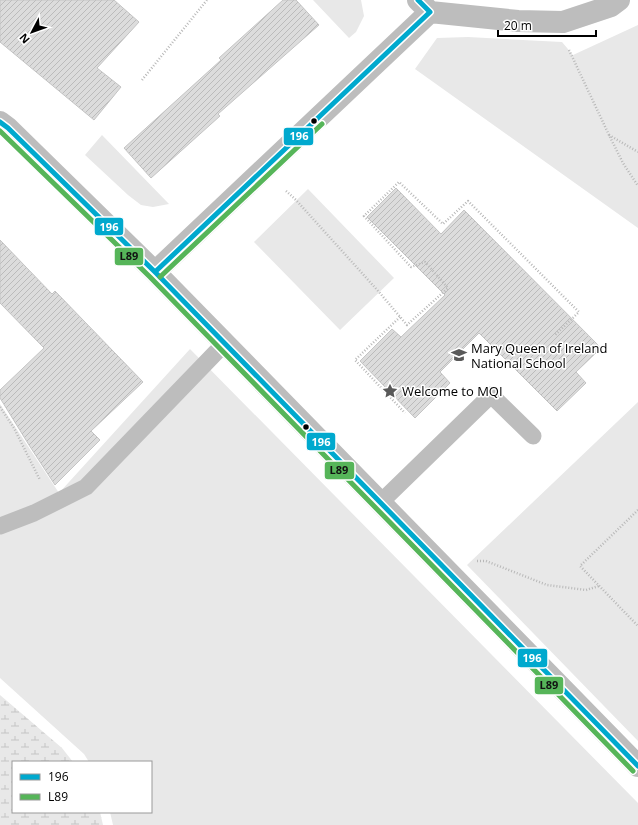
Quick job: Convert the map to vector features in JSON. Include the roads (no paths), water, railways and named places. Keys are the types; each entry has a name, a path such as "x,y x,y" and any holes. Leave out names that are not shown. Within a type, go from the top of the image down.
{"street":[{"path":"155,272 424,6 518,21 563,22 611,6 619,0"},
{"path":"0,122 155,272 638,766"}],"lane":[{"path":"0,526 34,513 86,487 225,343"},
{"path":"381,502 491,395 533,436"}],"place":[{"name":"Mary Queen of Ireland National School","path":"459,355"},
{"name":"Welcome to MQI","path":"390,391"}]}
